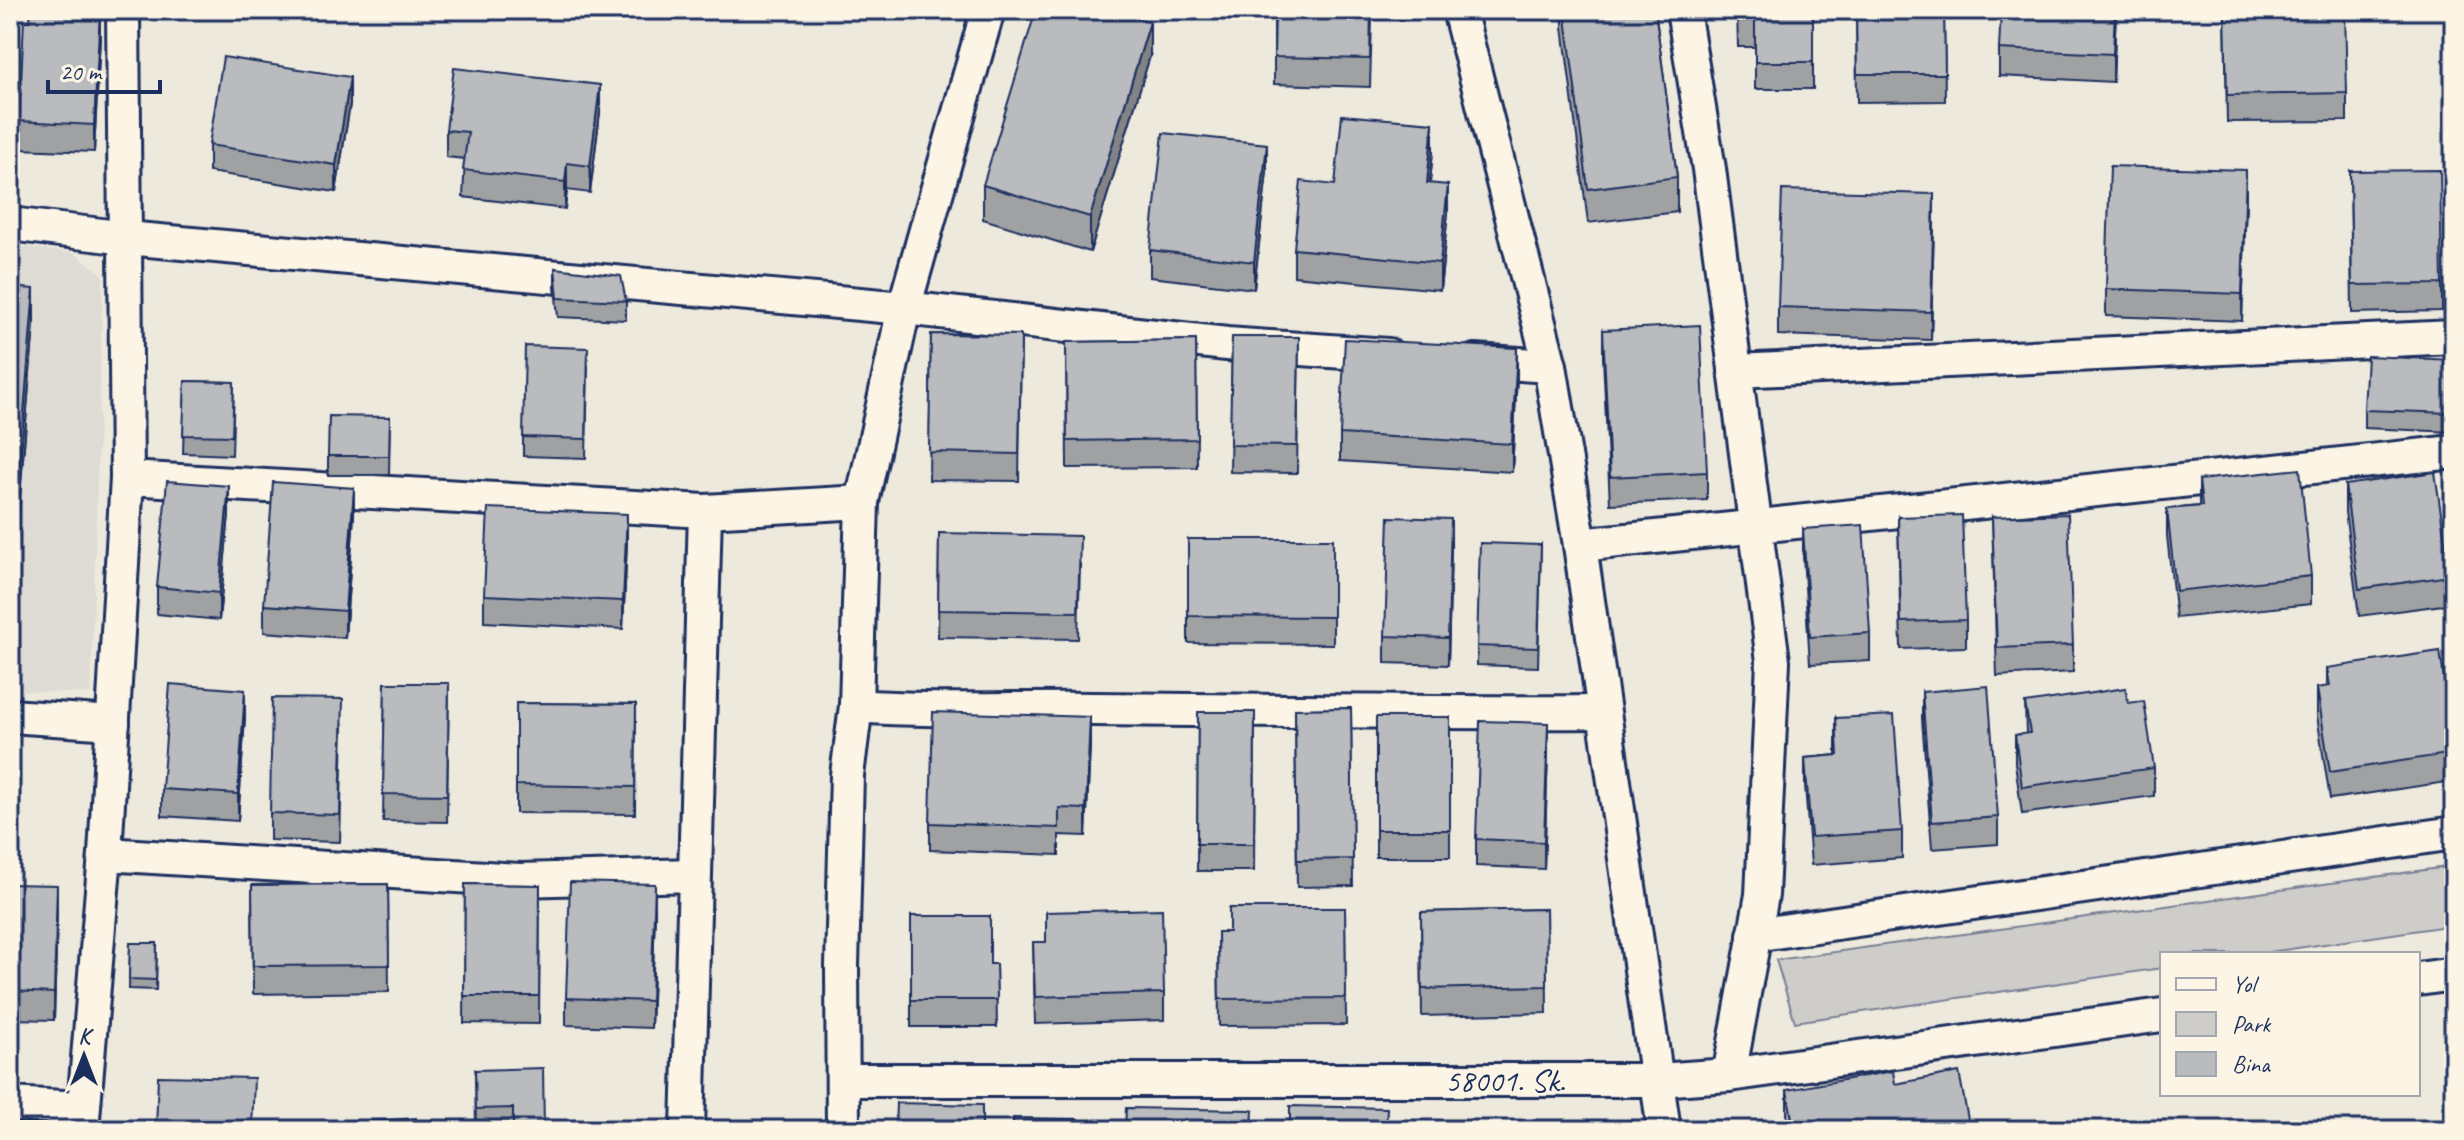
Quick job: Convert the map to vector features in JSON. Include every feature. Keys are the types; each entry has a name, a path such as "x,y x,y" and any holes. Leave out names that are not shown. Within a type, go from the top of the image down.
{"street":[{"path":"10,1104 82,1119 105,854 127,478 123,10"},
{"path":"843,1130 842,966 847,775 856,706 862,502 904,308 988,10"},
{"path":"1459,10 1550,366 1580,545 1664,1130"},
{"path":"1683,10 1709,169 1773,661 1762,895 1729,1075"},
{"path":"10,224 126,238 904,308 1227,344 1550,366"},
{"path":"1735,371 2454,337"},
{"path":"1580,545 2454,452"},
{"path":"127,478 705,511 862,502"},
{"path":"688,1130 705,511"},
{"path":"856,706 909,710 1277,713 1602,712"},
{"path":"10,716 113,723"},
{"path":"1754,935 2454,833"},
{"path":"105,854 520,880 694,875"},
{"path":"2420,979 2454,974"},
{"name":"58001. Sk.","path":"845,1080 1658,1080 1729,1075 2160,1015"}],"shaded area":[{"path":"10,245 75,253 103,275 91,694 10,690"}],"green space":[{"path":"2454,866 2454,925 2270,952 2160,952 2160,968 1795,1022 1776,960"}],"building":[{"path":"31,10 100,10 94,125 19,121 24,21 30,21"},
{"path":"1036,10 1112,10 1150,22 1090,217 983,185"},
{"path":"1275,10 1371,10 1370,59 1274,57"},
{"path":"1565,10 1655,10 1677,177 1588,189"},
{"path":"1738,10 1813,10 1813,62 1755,62 1755,19 1738,19"},
{"path":"1856,10 1944,10 1945,74 1857,74"},
{"path":"2001,10 2115,10 2113,54 1999,49"},
{"path":"2225,10 2345,10 2347,93 2227,95"},
{"path":"223,57 350,77 336,165 209,145"},
{"path":"454,68 600,85 590,166 567,163 565,182 463,170 468,132 446,130"},
{"path":"1342,115 1433,123 1427,183 1448,185 1440,263 1294,249 1301,181 1335,185"},
{"path":"1163,133 1267,144 1254,262 1150,250"},
{"path":"2110,166 2246,170 2242,294 2106,289"},
{"path":"2440,170 2442,284 2352,285 2350,171"},
{"path":"1782,190 1934,194 1931,312 1778,307"},
{"path":"555,268 621,276 626,301 558,298"},
{"path":"10,287 34,289 13,548 10,548"},
{"path":"1700,325 1707,472 1610,477 1603,330"},
{"path":"931,334 1021,335 1019,454 929,452"},
{"path":"1232,337 1299,337 1297,446 1230,445"},
{"path":"1345,339 1517,348 1512,444 1340,434"},
{"path":"1196,340 1197,439 1067,441 1066,342"},
{"path":"525,346 588,348 586,439 523,437"},
{"path":"2367,356 2454,360 2454,413 2364,410"},
{"path":"185,381 234,382 232,436 183,435"},
{"path":"329,416 390,417 389,456 328,456"},
{"path":"2300,469 2311,576 2176,591 2167,509 2202,506 2199,480"},
{"path":"2435,472 2450,576 2359,589 2345,485"},
{"path":"167,481 229,486 219,593 157,587"},
{"path":"273,482 354,488 345,611 264,605"},
{"path":"488,508 627,514 623,601 484,595"},
{"path":"2068,514 2073,645 1997,648 1992,517"},
{"path":"1962,515 1966,620 1901,622 1898,517"},
{"path":"1389,517 1451,519 1448,638 1385,636"},
{"path":"1863,525 1870,633 1810,637 1803,529"},
{"path":"939,533 1080,536 1078,612 938,610"},
{"path":"1188,539 1333,539 1333,617 1188,616"},
{"path":"1480,543 1541,545 1538,648 1477,646"},
{"path":"2440,651 2445,685 2454,684 2454,753 2330,772 2317,688 2330,686 2327,668"},
{"path":"385,683 449,683 447,795 383,794"},
{"path":"170,684 245,690 238,794 162,789"},
{"path":"1988,686 1998,817 1932,822 1922,692"},
{"path":"2126,688 2128,703 2144,701 2154,768 2022,787 2015,735 2030,733 2025,703"},
{"path":"272,698 343,699 340,815 270,813"},
{"path":"516,703 636,704 635,787 516,785"},
{"path":"1351,708 1353,859 1297,860 1295,709"},
{"path":"933,712 1090,717 1086,809 1059,808 1059,828 930,823"},
{"path":"1198,712 1255,712 1254,844 1197,844"},
{"path":"1894,715 1902,831 1811,837 1805,758 1838,755 1836,718"},
{"path":"1376,717 1450,717 1450,830 1376,830"},
{"path":"1480,721 1548,723 1544,842 1476,839"},
{"path":"570,882 655,884 651,1001 566,998"},
{"path":"10,884 57,885 54,993 10,991"},
{"path":"388,884 389,965 253,966 252,885"},
{"path":"465,884 540,885 539,996 464,996"},
{"path":"1229,908 1345,908 1346,998 1219,999 1218,932 1229,932"},
{"path":"1162,909 1164,993 1035,997 1033,942 1046,942 1046,912"},
{"path":"1546,909 1547,986 1422,989 1421,912"},
{"path":"911,916 990,916 990,964 996,964 997,1000 911,1000"},
{"path":"130,943 157,943 156,980 129,979"},
{"path":"543,1068 544,1130 513,1130 513,1108 476,1109 475,1070"},
{"path":"1893,1071 1895,1084 1959,1072 1970,1130 1794,1130 1787,1090"},
{"path":"158,1076 254,1078 252,1130 156,1130"},
{"path":"896,1103 982,1105 982,1130 895,1130"},
{"path":"1290,1106 1387,1108 1386,1130 1290,1130"},
{"path":"1126,1108 1253,1110 1252,1130 1125,1130"},
{"path":"416,1118 416,1130 315,1130 315,1125"},
{"path":"1013,1118 1079,1119 1079,1130 1013,1130"}]}
